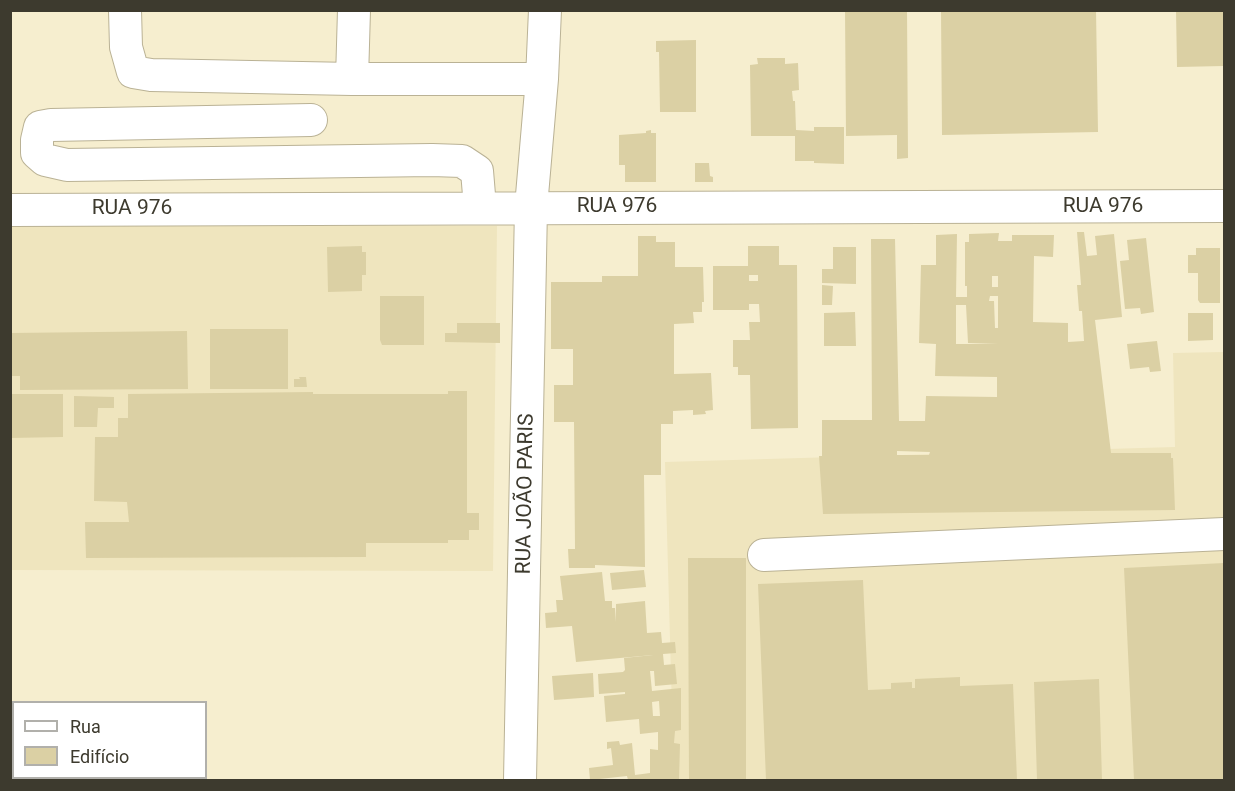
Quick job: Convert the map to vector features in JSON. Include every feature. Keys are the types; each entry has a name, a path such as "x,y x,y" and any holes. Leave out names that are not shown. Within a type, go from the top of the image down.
{"street":[{"path":"124,10 126,47 133,72 151,75 352,79 542,79"},
{"path":"352,79 354,10"},
{"name":"RUA JOÃO PARIS","path":"520,780 531,207 542,79 545,10"},
{"path":"311,120 51,125 40,127 37,153 45,160 67,165 462,161 477,171 480,207"},
{"name":"RUA 976","path":"10,210 1224,206"},
{"path":"764,555 1224,534"}],"shaded area":[{"path":"11,226 497,226 493,571 11,570"},
{"path":"1224,352 1224,780 674,780 665,462 1175,447 1173,353"}],"building":[{"path":"845,10 907,10 908,158 897,159 897,135 846,136"},
{"path":"941,10 1096,10 1098,132 942,135"},
{"path":"1176,10 1224,10 1224,66 1177,67"},
{"path":"696,40 696,112 660,112 659,52 656,52 656,41"},
{"path":"757,58 785,58 785,64 798,63 799,90 792,91 793,101 795,101 796,130 814,131 814,127 844,127 844,164 795,161 795,136 751,136 750,65 758,64"},
{"path":"651,130 651,133 656,133 656,182 625,182 625,165 619,165 619,135 646,133"},
{"path":"695,163 709,163 713,182 695,182"},
{"path":"1077,232 1084,232 1087,256 1097,255 1095,236 1114,234 1122,317 1095,320 1111,453 1171,453 1175,510 823,514 819,456 822,456 822,420 872,420 871,239 895,239 899,421 925,421 926,396 997,397 997,377 935,376 936,344 919,343 921,265 936,265 936,235 957,234 956,297 967,297 965,242 969,242 969,234 999,233 998,241 1012,241 1012,235 1054,235 1053,257 1034,256 1033,322 1068,323 1068,342 1084,341 1077,285 1081,285","holes":["992,276 998,276 998,287 992,287","990,296 998,296 998,328 995,328 994,301 989,301","956,305 966,305 968,343 998,344 956,344","897,451 930,452 929,455 897,455"]},
{"path":"638,236 656,236 656,242 675,242 675,267 703,267 702,312 693,312 694,323 674,324 674,374 711,373 713,410 705,411 706,414 693,415 693,410 673,411 673,424 661,424 661,475 644,475 645,567 595,565 595,568 569,568 568,549 575,549 574,422 554,422 554,385 573,385 573,349 551,349 551,282 602,282 602,276 638,276"},
{"path":"1146,238 1154,312 1141,314 1140,308 1125,309 1120,261 1129,260 1127,240"},
{"path":"362,246 362,252 366,252 366,275 362,275 362,291 328,292 327,247"},
{"path":"748,246 779,246 779,265 797,265 798,428 751,429 750,375 738,375 738,367 733,367 733,340 750,340 749,322 760,322 759,304 749,304 749,310 713,310 713,266 748,266","holes":["749,275 758,275 758,281 749,281"]},
{"path":"833,247 856,247 856,284 822,283 822,269 833,269"},
{"path":"1196,248 1220,248 1220,303 1200,303 1198,300 1198,273 1188,273 1188,255 1196,255"},
{"path":"822,285 833,286 832,305 822,305"},
{"path":"380,296 424,296 424,345 382,345"},
{"path":"855,312 856,346 824,346 824,313"},
{"path":"1188,313 1213,313 1213,340 1188,341"},
{"path":"457,323 500,323 500,343 445,342 445,333 457,333"},
{"path":"210,329 288,329 288,389 210,389"},
{"path":"187,331 188,389 20,390 20,376 10,376 10,333"},
{"path":"1157,341 1161,371 1150,372 1149,367 1130,369 1127,344"},
{"path":"299,377 306,377 307,387 294,387 294,379 300,379"},
{"path":"448,391 467,391 467,513 479,513 479,530 469,530 469,540 448,540 448,543 366,543 366,557 86,558 85,522 129,522 127,502 94,501 95,437 118,437 118,418 128,418 128,394 313,392 313,394 448,394"},
{"path":"10,394 63,394 63,437 10,438"},
{"path":"74,396 114,397 114,408 98,408 97,427 74,427"},
{"path":"688,558 746,558 746,780 689,780"},
{"path":"1224,563 1224,780 1134,780 1124,568"},
{"path":"644,570 646,587 612,590 610,573"},
{"path":"602,572 605,601 612,601 616,622 616,604 645,601 647,633 661,632 662,643 675,642 676,653 663,654 664,665 675,664 677,684 655,686 654,671 650,671 652,691 681,688 681,730 675,731 674,743 680,744 679,780 628,780 627,776 590,780 589,768 613,765 611,748 607,749 607,742 619,741 620,745 632,743 635,775 650,773 650,749 658,750 658,732 640,734 639,719 606,722 604,696 625,694 625,692 599,694 598,674 623,672 625,670 624,658 653,655 576,662 572,626 546,628 545,613 557,612 556,600 563,600 560,576","holes":["659,701 660,716 653,716 652,702"]},
{"path":"863,580 868,690 891,689 891,683 912,682 912,688 915,688 915,679 960,677 960,686 1013,684 1017,780 766,780 758,584"},
{"path":"593,673 594,697 554,700 552,676"},
{"path":"1099,679 1102,780 1037,780 1034,682"}]}
